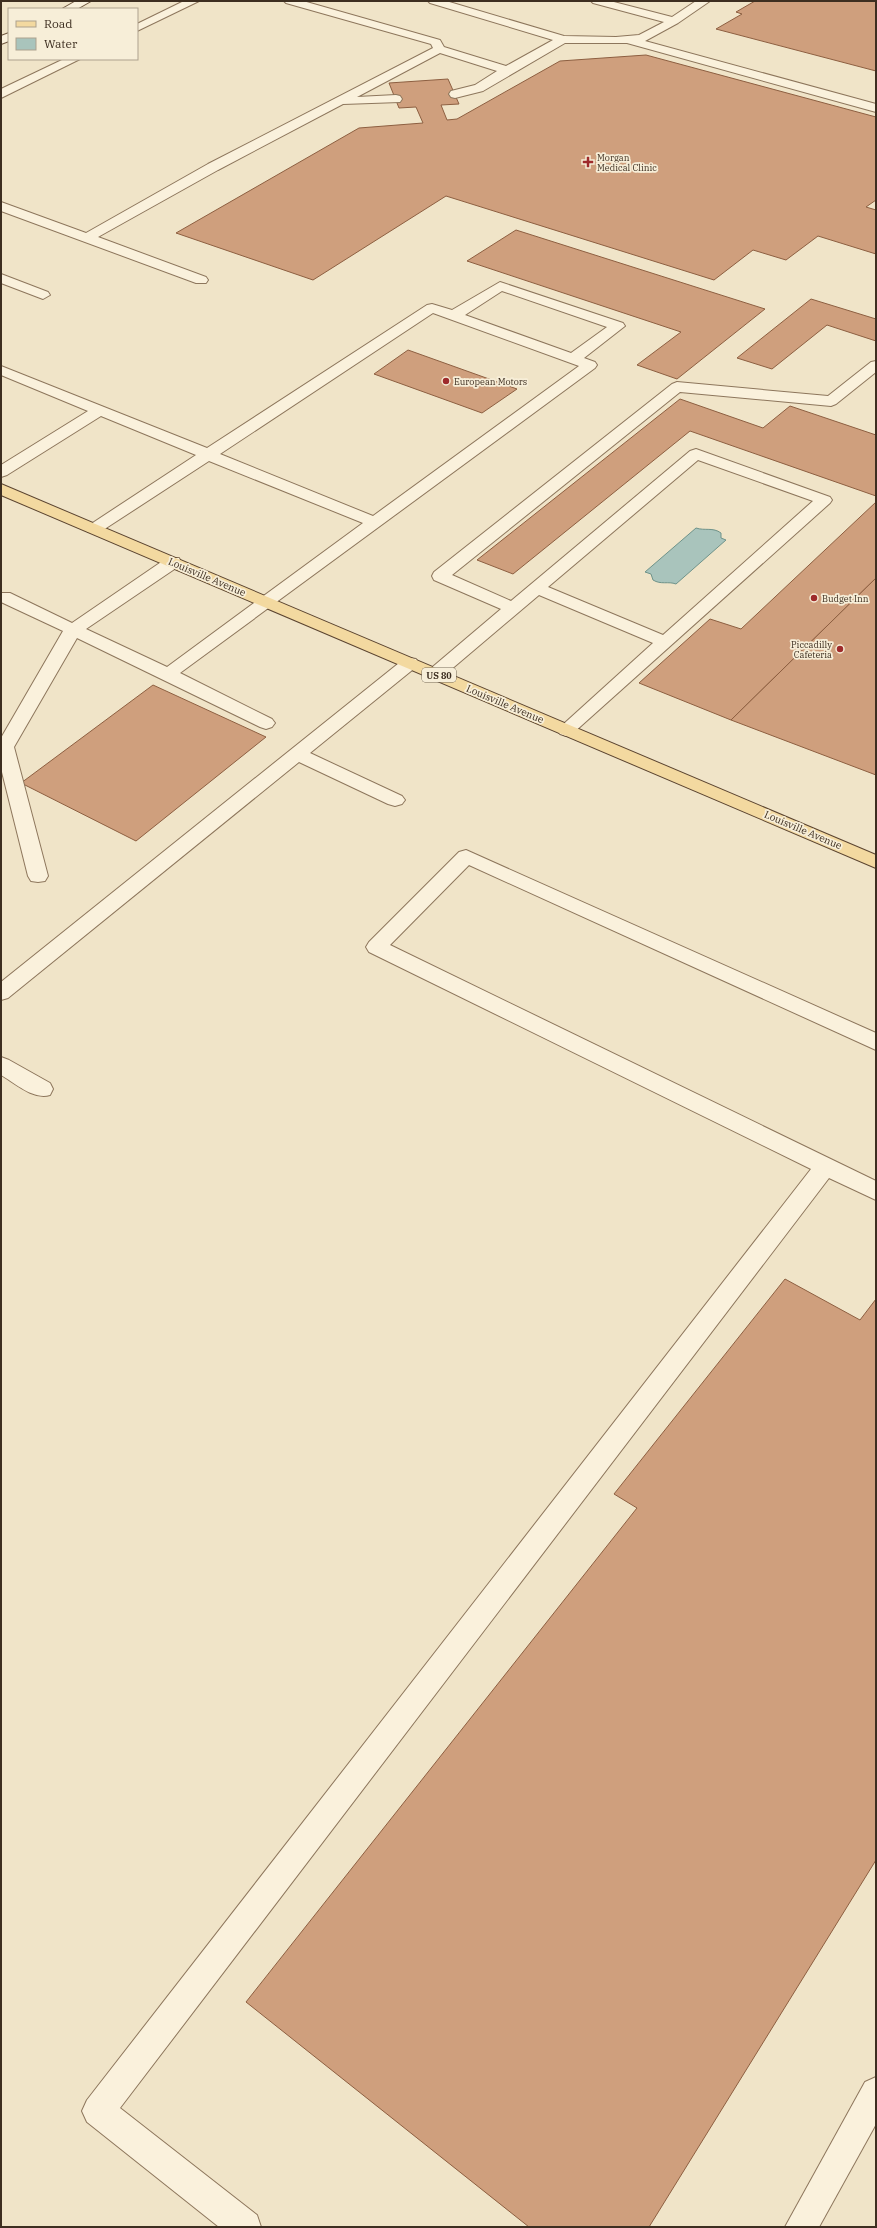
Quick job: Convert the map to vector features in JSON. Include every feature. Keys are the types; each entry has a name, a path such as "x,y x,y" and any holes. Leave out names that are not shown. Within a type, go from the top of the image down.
{"main road":[{"name":"Louisville Avenue","path":"1,489 876,862"}],"street":[{"path":"70,8 85,1"},
{"path":"138,28 193,1"},
{"path":"290,1 436,42 439,49"},
{"path":"434,1 563,39 616,41 642,38 674,21 704,1"},
{"path":"597,1 674,21"},
{"path":"455,94 479,88 507,70 563,39"},
{"path":"628,40 876,108"},
{"path":"86,238 213,168 439,49 507,70"},
{"path":"1,94 72,60"},
{"path":"340,101 396,99"},
{"path":"1,206 201,280"},
{"path":"1,278 43,295"},
{"path":"453,316 500,286 618,326 573,359"},
{"path":"94,529 432,308 590,365 168,674"},
{"path":"513,608 440,576 677,387 831,401 876,365"},
{"path":"1,370 374,522"},
{"path":"1,472 100,410"},
{"path":"435,674 696,454 824,500 566,730"},
{"path":"38,876 5,747 73,630 173,562"},
{"path":"536,588 665,642"},
{"path":"4,597 168,674 266,723"},
{"path":"1,993 410,663"},
{"path":"297,754 394,800"},
{"path":"876,1042 466,856 376,947 876,1191"},
{"path":"1,1065 42,1089"},
{"path":"244,2227 98,2111 826,1167"},
{"path":"801,2227 876,2093"}],"water":[{"path":"696,528 718,531 721,533 721,538 726,540 676,584 653,580 651,574 645,572"}],"building":[{"path":"755,1 876,1 876,71 716,29 742,14 736,12"},
{"name":"Morgan Medical Clinic","path":"646,55 876,117 876,200 866,207 876,210 876,254 818,236 786,260 753,250 714,280 446,196 313,280 176,233 359,128 423,123 416,107 399,108 389,83 448,79 459,104 441,105 447,120 457,119 560,61"},
{"path":"516,230 765,309 677,379 637,365 681,332 467,261"},
{"path":"811,299 876,319 876,341 827,325 772,369 737,358"},
{"name":"European Motors","path":"408,350 517,389 482,413 374,374"},
{"path":"680,399 763,428 790,406 876,435 876,496 690,431 513,574 477,560"},
{"name":"Budget Inn","path":"876,502 876,578 731,720 639,683 710,619 741,629"},
{"name":"Piccadilly Cafeteria","path":"876,578 876,775 731,720"},
{"path":"153,685 266,737 136,841 21,783"},
{"path":"785,1279 860,1320 876,1299 876,1860 649,2227 529,2227 246,2002 637,1508 614,1494"}],"place":[{"name":"Morgan Medical Clinic","path":"588,162"},
{"name":"European Motors","path":"446,381"},
{"name":"Budget Inn","path":"814,598"},
{"name":"Piccadilly Cafeteria","path":"840,649"}]}
